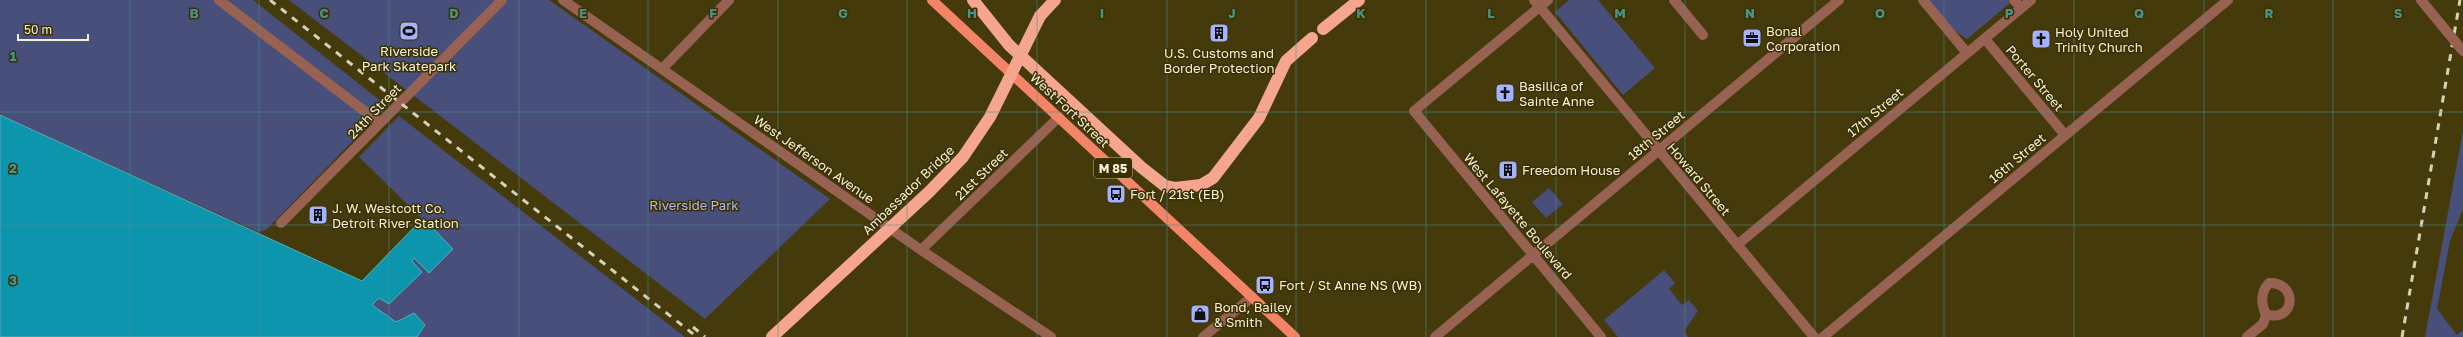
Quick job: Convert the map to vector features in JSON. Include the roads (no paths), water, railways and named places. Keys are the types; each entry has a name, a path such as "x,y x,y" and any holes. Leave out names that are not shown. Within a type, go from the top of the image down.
{"highway":[{"path":"973,0 1009,45 1141,167 1170,188 1202,185 1210,181 1259,118 1286,61 1312,38"},
{"name":"Ambassador Bridge","path":"772,337 929,192 963,157 990,117 1048,0"},
{"path":"1040,16 1055,0"},
{"path":"1323,29 1359,0"}],"main road":[{"name":"West Fort Street","path":"932,0 1295,337"}],"street":[{"path":"219,0 380,123"},
{"name":"24th Street","path":"281,223 502,0"},
{"name":"West Jefferson Avenue","path":"563,0 921,250 1052,337"},
{"path":"662,69 729,0"},
{"path":"1674,0 1703,35"},
{"name":"18th Street","path":"1434,337 1839,0"},
{"path":"1923,0 1967,53"},
{"path":"2014,0 2021,8"},
{"name":"17th Street","path":"1737,245 2031,0"},
{"name":"16th Street","path":"1822,337 2228,0"},
{"path":"2421,0 2463,51"},
{"name":"Howard Street","path":"1540,2 1659,150 1814,337"},
{"name":"West Lafayette Boulevard","path":"1540,2 1414,111 1601,337"},
{"name":"Porter Street","path":"1985,39 2065,135"},
{"name":"21st Street","path":"921,250 1059,117"},
{"path":"1203,337 1252,296"},
{"path":"2247,337 2265,320"}],"railway":[{"path":"270,0 697,337"},
{"path":"2402,337 2460,0"},
{"path":"693,327 705,337"}],"place":[{"name":"Riverside Park Skatepark","path":"409,31"},
{"name":"U.S. Customs and Border Protection","path":"1219,33"},
{"name":"Bonal Corporation","path":"1752,38"},
{"name":"Holy United Trinity Church","path":"2041,39"},
{"name":"Basilica of Sainte Anne","path":"1505,93"},
{"name":"Freedom House","path":"1508,170"},
{"name":"Fort / 21st (EB)","path":"1116,194"},
{"name":"J. W. Westcott Co. Detroit River Station","path":"318,215"},
{"name":"Fort / St Anne NS (WB)","path":"1265,285"},
{"name":"Bond, Bailey & Smith","path":"1200,314"}],"park label":[{"name":"Riverside Park","path":"694,205"}]}
